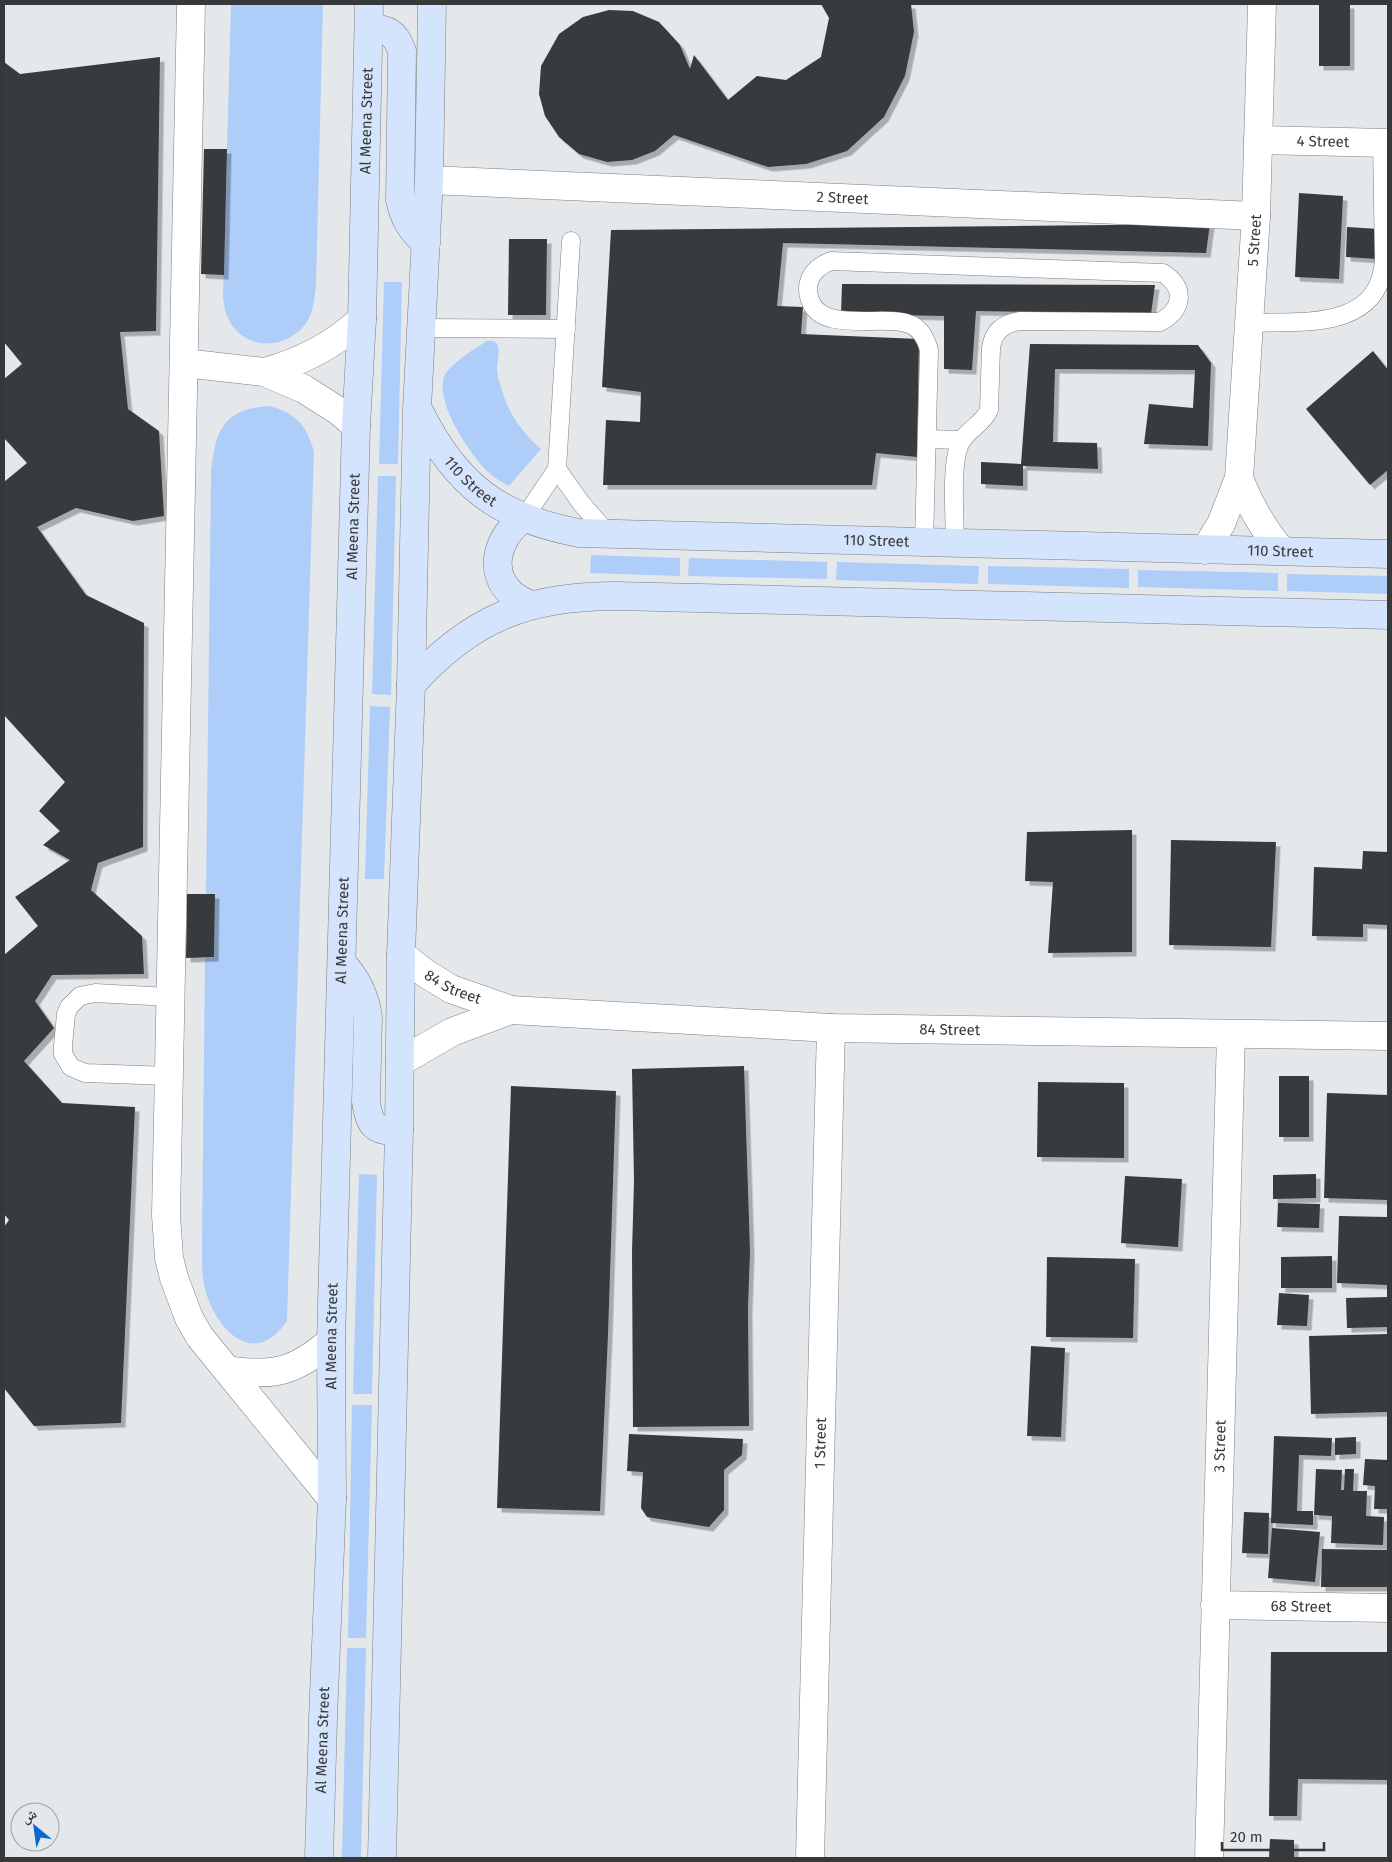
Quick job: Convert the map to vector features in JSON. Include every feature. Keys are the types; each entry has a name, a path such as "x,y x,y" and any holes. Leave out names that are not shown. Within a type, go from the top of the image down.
{"main road":[{"path":"382,1858 399,1130 401,954 411,685 417,408 429,180 432,4"},
{"path":"369,16 382,28 392,33 402,51 400,200 406,220 426,243"},
{"name":"Al Meena Street","path":"319,1858 332,1499 332,1341 356,426 362,319 369,16"},
{"name":"110 Street","path":"417,408 433,440 451,465 472,486 497,504 524,518 560,530 579,533 1388,554"},
{"path":"524,518 512,527 503,539 498,559 501,578 506,587 512,595 530,606"},
{"path":"411,685 431,663 476,628 503,615 530,606 571,597 617,596 1388,615"},
{"path":"342,963 358,982 367,1005 366,1101 371,1121 378,1128 386,1132 399,1130"}],"street":[{"path":"191,4 169,997 170,1076 166,1215 169,1258 174,1278 189,1318 200,1337 332,1499"},
{"name":"5 Street","path":"1205,550 1220,524 1239,478 1256,216 1262,4"},
{"name":"4 Street","path":"1258,140 1385,143"},
{"name":"2 Street","path":"429,180 1256,216"},
{"path":"264,372 293,364 327,347 362,319"},
{"path":"184,363 264,372 304,389 340,412 356,426"},
{"name":"5 Street","path":"1239,478 1254,513 1282,551"},
{"name":"84 Street","path":"401,954 425,973 451,989 511,1010 831,1028 1388,1036"},
{"name":"84 Street","path":"400,1062 452,1032 511,1010"},
{"name":"1 Street","path":"810,1858 831,1028"},
{"name":"3 Street","path":"1209,1858 1231,1034"},
{"path":"227,1370 250,1374 272,1373 294,1367 314,1356 332,1341"},
{"name":"68 Street","path":"1215,1605 1388,1608"}],"lane":[{"path":"1250,323 1315,321 1337,317 1357,309 1372,296 1381,279 1384,261 1385,143"},
{"path":"524,518 557,469 571,241"},
{"path":"924,543 929,350 926,338 918,329 906,323 827,318 818,312 811,303 808,293 809,281 814,272 821,265 831,261 1163,273 1172,279 1177,288 1178,303 1170,317 1160,322 1020,321 1010,322 1003,326 992,340 988,410 981,422 970,430 962,440 955,455 955,543"},
{"path":"421,328 566,329"},
{"path":"927,439 962,440"},
{"path":"557,469 581,503 608,534"},
{"path":"169,997 95,993 80,996 68,1007 63,1046 66,1061 71,1067 85,1074 170,1076"}],"shaded area":[{"path":"231,4 323,4 315,297 311,314 303,327 286,339 276,342 255,342 246,338 231,323 223,301"},
{"path":"384,282 402,282 398,464 379,464"},
{"path":"487,341 493,341 498,346 498,376 510,411 521,428 541,449 509,486 489,473 471,452 448,412 444,398 443,386 445,375 448,371 464,356"},
{"path":"270,406 287,413 299,421 314,451 287,1321 275,1335 263,1342 251,1343 239,1340 220,1321 206,1293 202,1266 205,958 214,957 215,895 206,894 211,473 215,445 224,424 242,411"},
{"path":"378,476 396,476 391,695 372,694"},
{"path":"591,555 680,558 680,576 590,573"},
{"path":"689,558 827,562 827,579 688,576"},
{"path":"837,562 979,566 978,584 836,580"},
{"path":"988,566 1129,569 1129,588 988,584"},
{"path":"1138,570 1278,573 1278,591 1138,587"},
{"path":"1287,574 1388,576 1388,594 1287,591"},
{"path":"370,706 390,707 384,879 365,879"},
{"path":"359,1174 377,1175 372,1394 353,1394"},
{"path":"352,1405 372,1405 366,1638 348,1638"},
{"path":"347,1648 366,1648 361,1858 342,1858"}],"building":[{"path":"821,4 911,4 914,32 905,76 884,117 847,151 806,164 768,167 674,135 655,151 632,160 607,162 579,154 559,137 545,116 539,94 541,66 559,34 583,17 609,10 633,11 659,22 680,45 690,69 694,55 728,100 757,76 786,80 821,57 829,18"},
{"path":"1319,4 1350,4 1350,66 1319,66"},
{"path":"160,57 156,331 120,332 128,409 159,431 164,516 133,521 76,508 37,527 86,595 144,623 143,847 98,863 91,890 142,936 144,974 52,975 35,1001 54,1028 24,1061 62,1103 135,1107 121,1423 34,1426 4,1388 4,1227 9,1220 4,1214 4,955 38,926 15,897 70,860 43,845 60,831 39,811 65,782 4,715 4,482 27,463 4,438 4,379 22,364 4,342 4,62 20,74"},
{"path":"204,149 227,149 224,275 201,274"},
{"path":"1299,193 1343,196 1339,279 1295,277"},
{"path":"1210,224 1206,253 783,243 777,306 803,307 801,334 919,339 917,457 876,453 872,485 603,485 606,420 640,422 641,392 602,387 611,230"},
{"path":"1347,227 1379,229 1377,259 1346,257"},
{"path":"509,239 547,239 546,315 508,315"},
{"path":"842,284 1155,285 1151,314 976,311 972,370 944,369 944,316 841,314"},
{"path":"1030,344 1198,345 1211,363 1208,446 1144,444 1149,404 1193,408 1195,370 1055,369 1053,442 1097,443 1098,469 1023,466 1023,486 981,484 981,462 1021,464"},
{"path":"1373,351 1388,370 1388,470 1370,485 1306,409"},
{"path":"1132,830 1132,952 1048,953 1053,882 1025,881 1027,832"},
{"path":"1171,840 1276,842 1271,947 1169,945"},
{"path":"1363,851 1388,852 1388,925 1363,924 1363,937 1312,936 1314,867 1362,869"},
{"path":"187,894 215,894 214,957 186,958"},
{"path":"744,1066 750,1251 748,1309 749,1426 633,1427 632,1252 634,1181 632,1069"},
{"path":"1279,1076 1309,1076 1309,1137 1279,1137"},
{"path":"1038,1082 1124,1083 1124,1158 1037,1157"},
{"path":"511,1086 616,1091 600,1511 497,1508"},
{"path":"1327,1093 1388,1095 1388,1200 1324,1198"},
{"path":"1316,1174 1316,1198 1273,1199 1273,1175"},
{"path":"1125,1176 1182,1179 1178,1247 1121,1243"},
{"path":"1278,1203 1320,1204 1319,1228 1277,1227"},
{"path":"1339,1216 1388,1217 1388,1285 1337,1283"},
{"path":"1332,1256 1332,1288 1281,1288 1281,1257"},
{"path":"1047,1257 1135,1259 1133,1338 1046,1337"},
{"path":"1279,1293 1309,1295 1307,1326 1277,1325"},
{"path":"1388,1297 1388,1327 1347,1328 1346,1298"},
{"path":"1388,1334 1388,1412 1311,1414 1309,1336"},
{"path":"1031,1346 1065,1348 1061,1437 1027,1436"},
{"path":"629,1434 743,1439 742,1455 724,1470 724,1510 709,1527 647,1517 641,1508 643,1472 627,1471"},
{"path":"1274,1436 1332,1438 1331,1456 1299,1455 1297,1511 1313,1511 1313,1525 1271,1523"},
{"path":"1356,1437 1356,1454 1335,1455 1335,1438"},
{"path":"1365,1459 1388,1460 1388,1509 1374,1509 1375,1486 1363,1485"},
{"path":"1316,1469 1342,1470 1341,1490 1344,1490 1345,1469 1354,1469 1353,1491 1367,1491 1366,1516 1384,1517 1383,1545 1331,1543 1332,1516 1314,1515"},
{"path":"1244,1512 1269,1513 1268,1554 1242,1553"},
{"path":"1272,1528 1320,1532 1315,1582 1268,1578"},
{"path":"1322,1549 1388,1550 1388,1587 1321,1587"},
{"path":"1271,1652 1388,1652 1388,1780 1298,1779 1297,1816 1269,1816"},
{"path":"1270,1839 1294,1840 1294,1858 1269,1858"}]}
